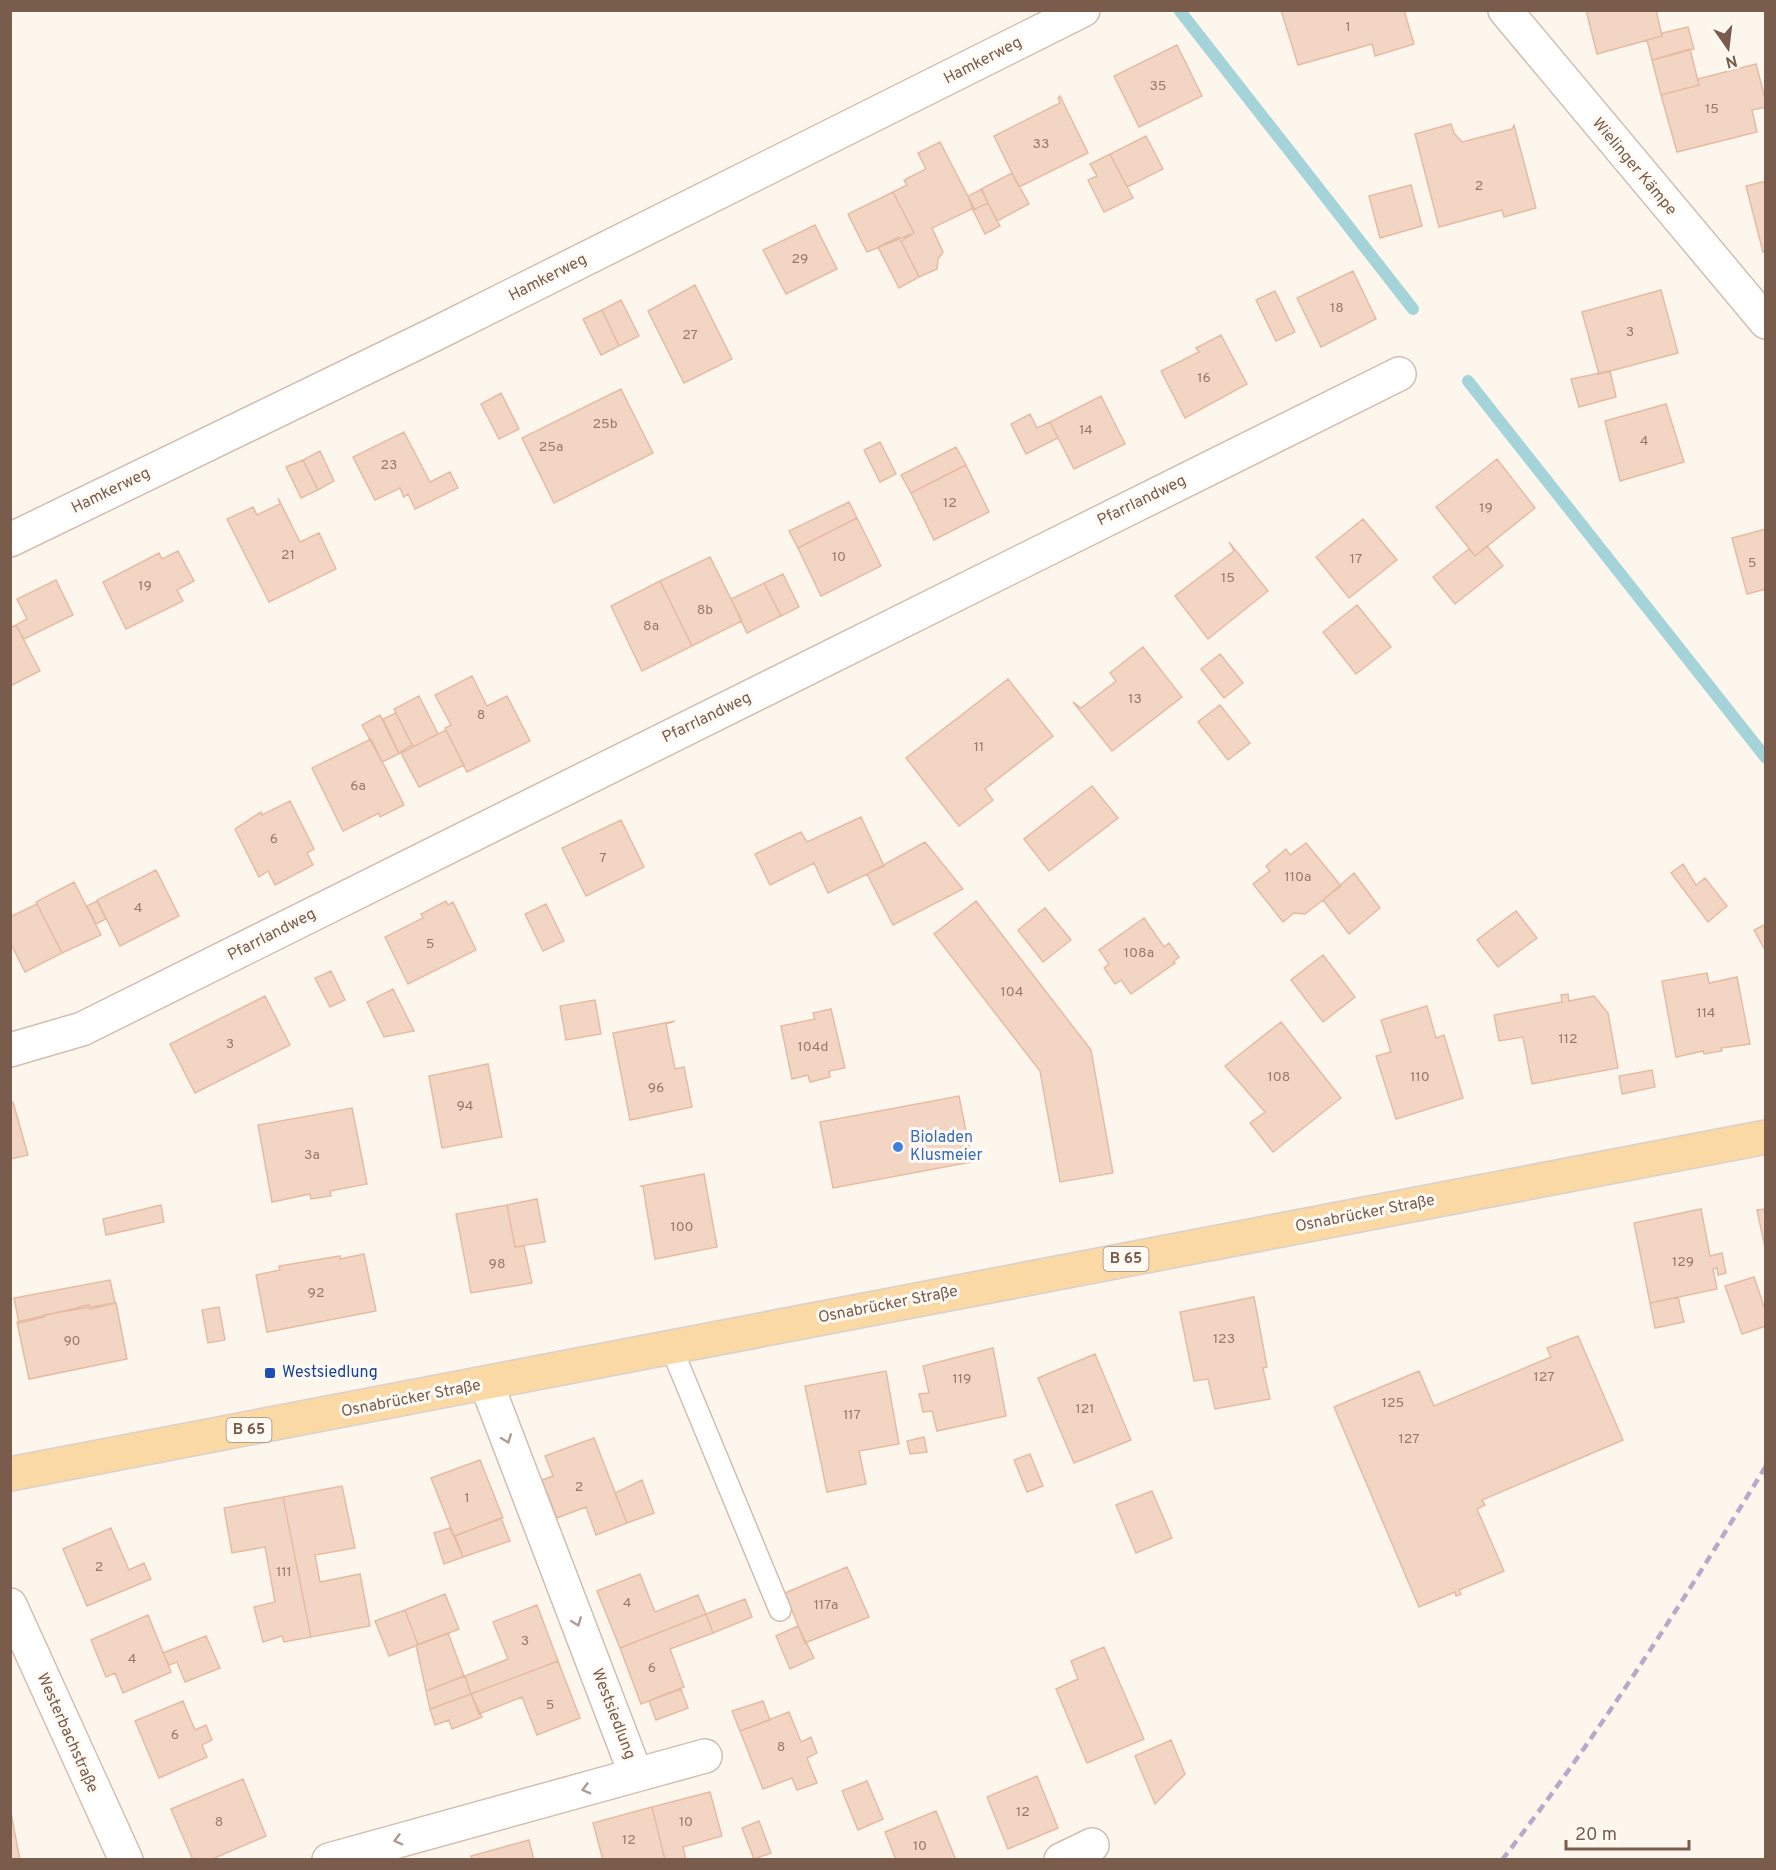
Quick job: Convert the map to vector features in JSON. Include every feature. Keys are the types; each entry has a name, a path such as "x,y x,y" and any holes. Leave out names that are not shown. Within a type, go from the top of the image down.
{"main road":[{"name":"Osnabrücker Straße","path":"10,1474 486,1385 671,1347 1766,1137"}],"street":[{"name":"Hamkerweg","path":"10,540 433,335 1083,10"},
{"name":"Wielinger Kämpe","path":"1505,10 1766,322"},
{"name":"Pfarrlandweg","path":"10,1050 82,1029 1399,374"},
{"name":"Westsiedlung","path":"486,1385 636,1775"},
{"name":"Westerbachstraße","path":"10,1605 126,1860"},
{"name":"Westsiedlung","path":"328,1860 705,1756"},
{"path":"1061,1860 1092,1845"}],"lane":[{"path":"671,1347 780,1610"}],"building":[{"path":"1281,10 1404,10 1414,44 1375,56 1372,44 1298,65"},
{"path":"1586,10 1656,10 1662,36 1597,54"},
{"path":"1688,27 1694,49 1652,60 1647,40 1662,36 1662,33"},
{"path":"1177,45 1202,96 1139,127 1114,76"},
{"path":"1690,49 1699,85 1661,95 1652,60"},
{"path":"1756,64 1766,102 1766,107 1752,110 1757,132 1677,152 1661,95 1699,85 1698,79"},
{"path":"1060,96 1088,153 1019,187 994,136 1060,103 1058,98"},
{"path":"1451,124 1454,133 1462,142 1512,129 1514,125 1536,208 1504,217 1502,210 1439,227 1415,134"},
{"path":"1146,136 1163,169 1127,187 1110,154"},
{"path":"940,142 974,208 932,228 943,252 938,259 937,269 919,277 901,241 914,233 893,192 907,185 904,180 926,169 918,153"},
{"path":"1110,154 1133,198 1104,212 1088,180 1097,176 1090,164"},
{"path":"1012,173 1029,204 997,221 981,189"},
{"path":"1766,181 1766,251 1763,252 1746,186"},
{"path":"1411,185 1422,226 1380,238 1369,196"},
{"path":"982,189 988,203 973,210 968,196"},
{"path":"893,192 914,233 867,252 848,214"},
{"path":"988,203 1000,226 985,234 973,210"},
{"path":"815,225 837,269 786,294 763,250"},
{"path":"899,237 919,277 899,288 878,247"},
{"path":"1353,271 1376,319 1321,347 1297,298"},
{"path":"695,285 732,359 684,383 648,311"},
{"path":"1661,290 1678,353 1599,374 1582,312"},
{"path":"1275,291 1295,332 1276,341 1256,300"},
{"path":"621,300 639,336 619,346 602,310"},
{"path":"602,310 619,346 601,355 583,319"},
{"path":"1221,335 1247,384 1185,418 1161,371 1199,352 1196,348"},
{"path":"1610,371 1616,397 1579,407 1571,379"},
{"path":"621,389 653,453 554,503 522,438"},
{"path":"501,393 519,429 499,439 481,404"},
{"path":"1101,396 1125,444 1074,469 1050,422"},
{"path":"1666,404 1684,462 1620,481 1605,421"},
{"path":"1030,414 1037,428 1050,422 1058,438 1026,454 1011,424"},
{"path":"404,432 430,482 450,472 458,488 415,509 408,494 404,497 400,488 375,500 353,457"},
{"path":"880,442 896,474 880,482 864,450"},
{"path":"956,447 966,465 911,493 901,475"},
{"path":"320,451 334,481 318,490 303,460"},
{"path":"1497,459 1535,508 1475,556 1436,507"},
{"path":"303,460 318,490 301,498 286,467"},
{"path":"966,465 989,512 934,540 911,493"},
{"path":"278,498 300,542 319,533 336,569 269,602 227,519 253,507 257,515 280,504"},
{"path":"849,502 857,518 798,548 789,531"},
{"path":"857,518 881,566 821,596 798,548"},
{"path":"1363,519 1397,560 1349,598 1316,557"},
{"path":"1766,529 1766,589 1747,594 1732,538"},
{"path":"1229,542 1268,591 1208,639 1175,596 1234,551"},
{"path":"1487,546 1503,566 1455,604 1433,577 1469,549 1475,556"},
{"path":"178,551 194,581 177,590 183,601 126,629 103,582 159,553 162,559"},
{"path":"710,557 742,621 692,646 660,581"},
{"path":"783,574 799,607 781,616 764,583"},
{"path":"56,580 73,615 24,639 16,625 27,619 17,599"},
{"path":"660,581 692,646 642,671 611,606"},
{"path":"764,583 781,616 747,633 731,599"},
{"path":"1357,605 1391,647 1356,674 1323,632"},
{"path":"16,625 40,671 10,686 10,628"},
{"path":"1143,647 1182,697 1112,751 1073,702 1081,708 1116,681 1110,673"},
{"path":"1220,654 1243,683 1224,698 1201,669"},
{"path":"472,676 487,706 507,696 530,741 467,772 445,728 451,725 435,695"},
{"path":"1008,679 1053,736 985,789 993,800 959,826 906,758"},
{"path":"419,696 438,734 413,747 394,709"},
{"path":"1220,705 1250,743 1228,760 1198,722"},
{"path":"396,713 412,745 399,753 383,719"},
{"path":"380,715 399,754 382,762 362,725"},
{"path":"446,730 464,765 419,787 401,753"},
{"path":"371,739 404,805 380,817 379,813 343,831 312,768"},
{"path":"1092,786 1118,818 1049,871 1024,839"},
{"path":"290,801 314,849 307,853 313,865 275,885 268,871 259,877 235,829 261,812 262,815"},
{"path":"861,817 884,866 828,893 814,863 770,885 755,854 801,832 807,842"},
{"path":"621,820 644,867 586,896 562,848"},
{"path":"925,842 963,889 893,925 867,874"},
{"path":"1306,843 1341,886 1305,914 1294,913 1283,922 1253,884 1270,871 1266,866 1286,849 1290,855"},
{"path":"1683,864 1696,885 1705,878 1727,906 1708,922 1671,873"},
{"path":"156,870 179,916 120,946 97,900"},
{"path":"1354,873 1380,908 1349,934 1323,900"},
{"path":"74,882 101,935 62,953 36,902"},
{"path":"97,901 106,919 96,924 87,906"},
{"path":"446,901 448,905 453,902 476,950 408,984 385,937 423,918 421,914"},
{"path":"976,901 1091,1050 1113,1173 1060,1182 1040,1071 934,934"},
{"path":"37,904 62,953 25,972 10,942 10,917"},
{"path":"546,904 564,941 543,951 525,914"},
{"path":"1045,908 1071,940 1043,962 1018,930"},
{"path":"1516,911 1537,938 1498,967 1477,940"},
{"path":"1144,918 1164,947 1169,943 1179,957 1173,962 1175,963 1131,994 1121,980 1115,984 1104,968 1109,964 1099,950"},
{"path":"1766,924 1766,952 1754,930"},
{"path":"1323,955 1355,997 1323,1022 1291,980"},
{"path":"331,971 345,1000 330,1007 315,978"},
{"path":"1707,973 1709,983 1737,977 1750,1044 1721,1048 1722,1051 1704,1054 1703,1051 1676,1057 1662,981"},
{"path":"393,989 414,1031 384,1037 367,1002"},
{"path":"1568,994 1569,1001 1594,996 1608,1013 1618,1068 1532,1084 1523,1037 1499,1041 1494,1015 1562,1002 1561,995"},
{"path":"265,996 290,1045 195,1093 170,1044"},
{"path":"595,1000 601,1034 566,1040 560,1006"},
{"path":"1427,1006 1436,1038 1444,1035 1463,1098 1396,1119 1376,1056 1391,1052 1381,1020"},
{"path":"831,1009 845,1068 829,1071 830,1077 810,1082 808,1075 792,1079 781,1026 815,1019 813,1013"},
{"path":"675,1021 666,1024 675,1069 684,1067 692,1107 630,1120 613,1033"},
{"path":"1281,1022 1341,1098 1273,1152 1250,1123 1265,1112 1225,1066"},
{"path":"488,1064 502,1137 442,1148 429,1076"},
{"path":"1652,1070 1655,1087 1622,1094 1619,1076"},
{"path":"959,1096 972,1162 833,1188 820,1122"},
{"path":"13,1102 28,1155 10,1159 10,1103"},
{"path":"352,1108 367,1184 330,1191 331,1196 311,1199 310,1194 272,1202 258,1125"},
{"path":"704,1174 717,1247 655,1259 641,1186"},
{"path":"537,1199 545,1242 515,1247 507,1205"},
{"path":"161,1205 164,1222 106,1235 103,1219"},
{"path":"507,1205 515,1247 524,1246 532,1283 471,1293 456,1214"},
{"path":"1701,1209 1710,1256 1722,1253 1726,1273 1718,1275 1717,1268 1713,1269 1717,1289 1650,1303 1634,1223"},
{"path":"1766,1209 1766,1252 1757,1210"},
{"path":"364,1254 376,1311 267,1332 256,1275 280,1270 279,1266"},
{"path":"1754,1277 1766,1312 1766,1326 1742,1334 1725,1286"},
{"path":"110,1280 115,1303 43,1315 44,1317 19,1323 14,1298"},
{"path":"1254,1297 1267,1367 1263,1368 1270,1399 1215,1409 1208,1379 1194,1381 1180,1312"},
{"path":"1678,1297 1684,1322 1655,1328 1650,1303"},
{"path":"116,1303 127,1359 29,1379 17,1322 89,1305 90,1309"},
{"path":"219,1307 225,1340 208,1343 202,1310"},
{"path":"1578,1336 1623,1440 1482,1500 1485,1505 1477,1509 1504,1571 1459,1590 1461,1594 1456,1596 1455,1592 1419,1607 1334,1407 1419,1371 1434,1406 1551,1357 1547,1348"},
{"path":"993,1348 1006,1416 937,1431 932,1411 923,1412 919,1394 929,1393 923,1366"},
{"path":"1095,1354 1131,1440 1074,1463 1038,1378"},
{"path":"886,1371 899,1444 859,1451 866,1484 827,1492 805,1386"},
{"path":"924,1437 927,1452 910,1454 907,1441"},
{"path":"594,1438 627,1523 596,1535 586,1507 557,1518 542,1480 553,1476 545,1456"},
{"path":"1030,1454 1043,1486 1027,1492 1014,1460"},
{"path":"480,1460 503,1518 454,1536 431,1478"},
{"path":"642,1480 654,1513 627,1523 615,1493"},
{"path":"342,1486 355,1548 315,1555 320,1582 360,1574 370,1626 311,1637 283,1497"},
{"path":"1152,1491 1172,1538 1136,1553 1116,1505"},
{"path":"283,1497 311,1637 284,1642 282,1636 263,1642 254,1607 275,1602 265,1547 232,1553 224,1508"},
{"path":"501,1518 510,1541 463,1557 455,1536"},
{"path":"111,1528 129,1570 144,1563 151,1579 87,1606 63,1549"},
{"path":"450,1528 463,1557 444,1564 434,1533"},
{"path":"847,1567 869,1617 805,1643 785,1593"},
{"path":"640,1574 655,1612 698,1595 706,1614 620,1648 597,1591"},
{"path":"445,1594 459,1629 418,1645 405,1610"},
{"path":"745,1599 752,1617 713,1633 706,1614"},
{"path":"537,1605 558,1661 471,1694 465,1676 508,1659 493,1622"},
{"path":"405,1610 418,1645 389,1656 375,1621"},
{"path":"706,1614 713,1633 670,1649 684,1687 641,1704 620,1648"},
{"path":"148,1615 171,1672 123,1693 115,1673 106,1677 91,1640"},
{"path":"798,1626 814,1658 790,1669 776,1636"},
{"path":"448,1633 464,1676 426,1691 416,1645"},
{"path":"206,1636 220,1668 185,1682 177,1662 169,1665 163,1653"},
{"path":"1104,1647 1144,1739 1087,1763 1056,1689 1078,1679 1071,1661"},
{"path":"558,1661 580,1718 537,1735 522,1697 479,1714 471,1694"},
{"path":"465,1676 471,1694 430,1709 426,1691"},
{"path":"681,1689 688,1708 656,1720 649,1701"},
{"path":"471,1694 482,1717 452,1729 449,1720 435,1725 430,1709"},
{"path":"183,1701 195,1730 206,1725 212,1740 202,1745 207,1757 159,1778 135,1721"},
{"path":"763,1701 770,1720 740,1731 732,1711"},
{"path":"789,1712 801,1742 811,1737 817,1753 807,1758 817,1783 797,1790 792,1778 763,1789 740,1731"},
{"path":"1171,1740 1185,1774 1155,1804 1135,1756"},
{"path":"1037,1776 1058,1828 1008,1849 987,1797"},
{"path":"243,1779 266,1836 210,1860 193,1860 171,1809"},
{"path":"867,1781 883,1819 858,1830 842,1791"},
{"path":"710,1792 722,1836 683,1847 686,1860 665,1860 652,1807"},
{"path":"652,1807 665,1860 603,1860 593,1823"},
{"path":"10,1808 20,1860 10,1860"},
{"path":"936,1811 956,1860 896,1860 885,1832"},
{"path":"759,1821 771,1853 754,1859 742,1828"},
{"path":"529,1840 534,1860 472,1860 471,1856"}],"waterway":[{"path":"1180,11 1413,309"},
{"path":"1468,381 1766,758"}],"railway":[{"path":"1502,1860 1606,1716 1672,1617 1766,1466"}],"place":[{"name":"Bioladen Klusmeier","path":"898,1147"},
{"name":"Westsiedlung","path":"270,1373"}]}
